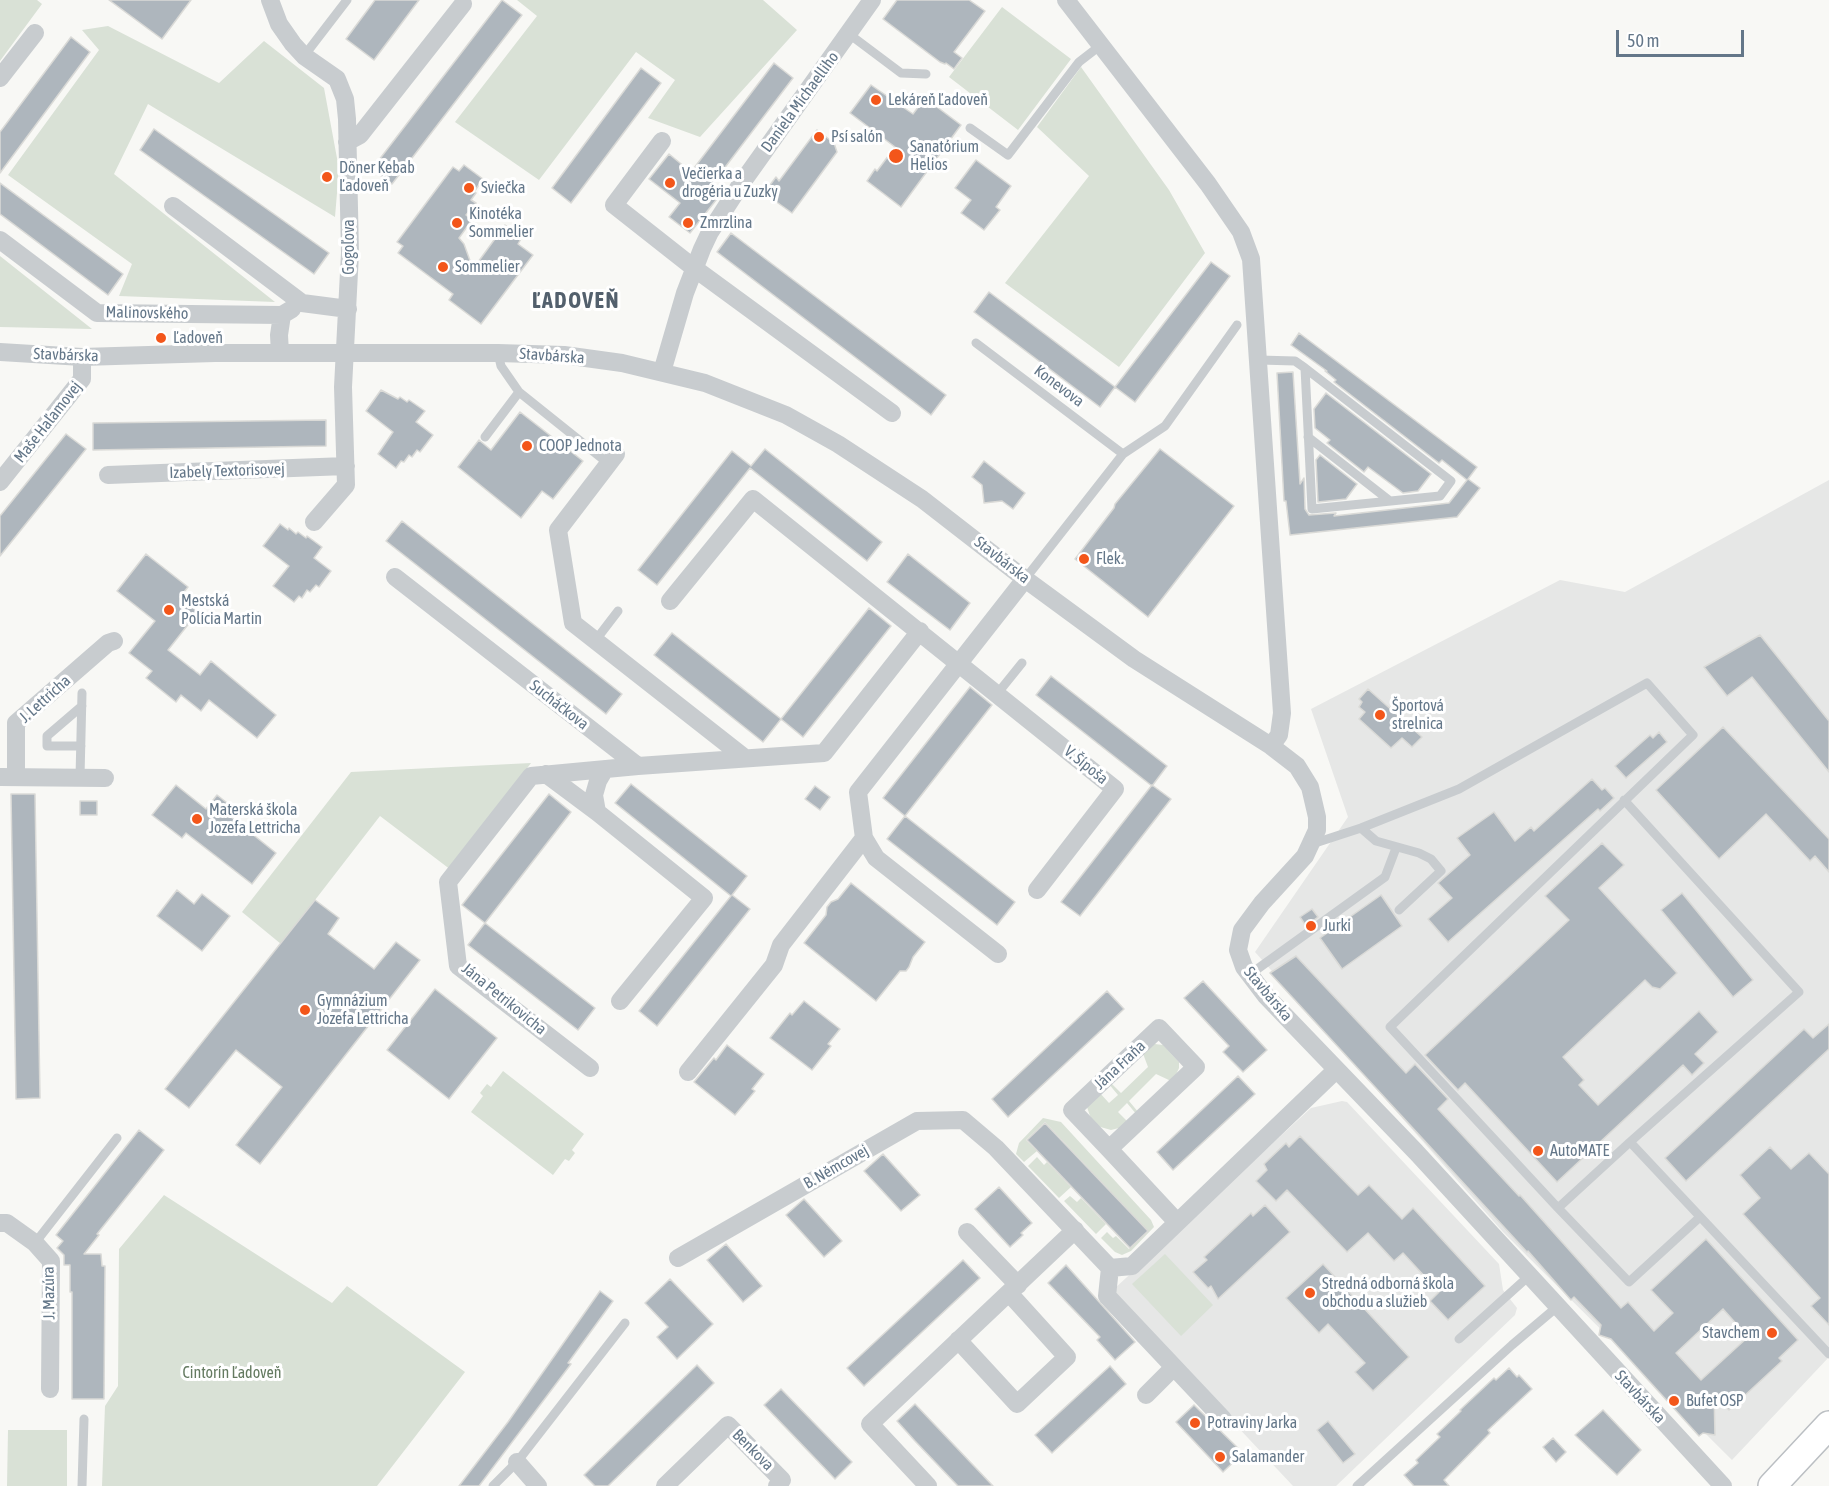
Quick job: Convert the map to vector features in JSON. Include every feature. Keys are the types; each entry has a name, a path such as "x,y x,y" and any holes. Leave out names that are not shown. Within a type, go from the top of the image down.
{"main road":[{"path":"1772,1486 1829,1425"}],"street":[{"name":"Gogoľova","path":"270,0 279,24 304,56 337,79 345,99 350,253 344,352"},
{"name":"Daniela Michaelliho","path":"662,372 677,317 694,268 710,232 730,200 872,0"},
{"path":"1066,0 1208,184 1241,232 1251,259 1282,712 1279,735 1271,746"},
{"path":"346,142 360,135 463,4"},
{"path":"0,78 35,33"},
{"path":"662,141 614,205 694,268 892,413"},
{"path":"173,206 302,303 348,309"},
{"name":"Malinovského","path":"0,240 97,313 282,315"},
{"path":"280,353 282,315 302,303"},
{"name":"Stavbárska","path":"0,352 82,357 344,352 498,353 584,358 622,363 686,378 736,394 813,429 922,499 1025,579 1134,659 1271,746 1297,766 1310,788 1317,817 1317,830 1312,844 1299,864 1262,903 1242,930 1238,950 1244,968 1723,1486"},
{"path":"314,522 346,485 344,352"},
{"name":"Maše Haľamovej","path":"0,482 82,379 82,357"},
{"path":"613,459 558,530 573,623 745,759"},
{"name":"Izabely Textorisovej","path":"108,475 346,466"},
{"path":"670,601 753,499 920,631 957,664"},
{"name":"Sucháčkova","path":"395,577 638,766"},
{"path":"998,954 876,858 864,838 858,792 1025,579"},
{"path":"638,766 824,753 920,631"},
{"name":"J. Lettricha","path":"105,778 8,777 16,723 108,643 114,641"},
{"name":"V. Šípoša","path":"957,664 1115,789 1037,890"},
{"name":"Jána Petrikovicha","path":"590,1068 458,966 448,882 531,776 638,766"},
{"path":"597,813 594,795 598,782 606,769"},
{"path":"546,774 704,898 620,1001"},
{"path":"688,1072 774,965 781,945 864,838"},
{"name":"Jána Fraňa","path":"1109,1149 1196,1067 1159,1028 1072,1110 1176,1221"},
{"path":"1110,1268 1132,1266 1176,1221 1336,1070"},
{"name":"B. Němcovej","path":"678,1257 917,1121 963,1120 996,1148 1075,1230"},
{"name":"J. Mazúra","path":"0,1223 7,1223 51,1261 50,1389"},
{"path":"928,1486 870,1424 1075,1230 1110,1268 1107,1296 1173,1368 1224,1419"},
{"path":"958,1340 1017,1404 1067,1357 967,1232"},
{"path":"1146,1395 1173,1368"},
{"name":"Benkova","path":"665,1486 728,1425 782,1480 777,1486"},
{"path":"517,1462 538,1486"}],"lane":[{"path":"304,56 346,0"},
{"path":"849,34 901,73 926,74"},
{"path":"970,128 1008,155 1079,62 1101,45"},
{"path":"1025,579 1123,454 1165,426 1237,325"},
{"name":"Konevova","path":"976,343 1123,454"},
{"path":"498,353 501,366 519,392 613,459"},
{"path":"1259,360 1295,360 1451,481 1440,496 1312,509 1305,368"},
{"path":"485,437 519,392"},
{"path":"1308,437 1390,501"},
{"path":"595,641 618,611"},
{"path":"997,694 1022,663"},
{"path":"1312,844 1361,828 1459,789 1647,683 1693,735 1390,1027 1629,1282 1700,1217"},
{"path":"80,777 82,693"},
{"path":"81,746 47,746 47,736 82,706"},
{"path":"1558,1208 1799,992 1624,800"},
{"path":"1361,828 1376,841 1419,853 1431,859 1441,871 1399,910"},
{"path":"1249,975 1386,877 1396,848"},
{"path":"34,1244 117,1138"},
{"path":"1630,1142 1829,1354"},
{"path":"1459,1339 1528,1276"},
{"path":"1357,1486 1557,1307"},
{"path":"493,1486 517,1462 625,1323"},
{"path":"82,1486 84,1419"}],"shaded area":[{"path":"1829,480 1829,1357 1732,1460 1503,1232 1255,952 1348,817 1311,709 1560,580 1625,592"},
{"name":"Stredná odborná škola obchodu a služieb","path":"1342,1101 1347,1102 1499,1264 1503,1290 1517,1308 1515,1315 1336,1486 1293,1486 1115,1296 1114,1289 1311,1108"}],"green space":[{"path":"0,0 37,0 42,4 0,61"},
{"path":"517,0 763,0 797,30 700,137 648,118 675,80 636,52 539,180 455,122 537,16"},
{"path":"1002,7 1071,59 1018,130 949,77"},
{"path":"108,26 219,83 264,41 324,88 339,169 335,217 148,104 114,174 275,302 119,296 132,264 8,175 99,50 82,30"},
{"path":"1081,67 1169,190 1205,253 1119,367 1005,283 1089,176 1037,127"},
{"path":"0,256 92,329 0,327"},
{"path":"531,763 451,870 380,816 281,944 242,912 351,772"},
{"path":"1163,1045 1179,1062 1175,1077 1171,1081 1156,1074 1129,1101 1139,1113 1137,1115 1127,1103 1118,1112 1129,1123 1123,1127 1111,1130 1097,1126 1091,1119 1087,1107 1099,1092 1109,1103 1118,1095 1108,1083 1110,1082 1121,1093 1148,1067 1142,1051 1147,1046"},
{"path":"503,1071 584,1134 572,1150 575,1153 569,1161 565,1159 553,1175 471,1112 483,1096 480,1093 487,1084 491,1087"},
{"path":"1043,1118 1061,1122 1151,1220 1154,1227 1131,1251 1122,1255 1115,1252 1101,1238 1107,1232 1113,1238 1116,1236 1129,1249 1148,1231 1045,1122 1026,1140 1037,1151 1024,1162 1016,1154 1019,1143"},
{"path":"1037,1157 1044,1165 1047,1162 1071,1187 1059,1198 1028,1166"},
{"name":"Cintorín Ľadoveň","path":"164,1195 332,1303 347,1286 465,1372 377,1486 102,1486 105,1406 118,1386 119,1249"},
{"path":"1070,1196 1077,1202 1081,1198 1106,1224 1096,1234 1064,1201"},
{"path":"1165,1254 1213,1305 1181,1336 1132,1284"},
{"path":"8,1430 67,1430 67,1486 7,1486"}],"building":[{"path":"109,0 191,0 162,39"},
{"path":"375,0 419,0 374,60 346,39"},
{"path":"502,0 522,15 392,184 372,169"},
{"path":"897,0 969,0 985,11 954,52 962,58 954,69 940,62 883,19"},
{"path":"71,37 90,52 0,173 0,132"},
{"path":"774,63 793,78 710,187 720,195 690,233 669,217 680,203 649,179 669,154 691,172"},
{"path":"641,68 661,83 571,203 552,188"},
{"path":"871,85 913,114 925,98 961,125 901,207 867,181 895,147 850,113"},
{"path":"154,129 329,253 314,274 140,150"},
{"path":"817,130 834,143 837,152 792,213 764,193 776,177 779,181"},
{"path":"976,160 1011,186 996,207 1000,210 984,230 961,213 971,200 955,188"},
{"path":"464,165 483,179 471,200 476,203 466,215 472,220 459,238 464,244 473,269 505,225 522,237 518,244 533,255 481,324 449,300 453,294 398,253 403,246 397,242 453,167 459,171"},
{"path":"0,183 123,274 108,295 0,214"},
{"path":"731,233 946,395 931,415 717,252"},
{"path":"1211,262 1230,276 1135,402 1115,387"},
{"path":"989,292 1115,387 1100,407 974,312"},
{"path":"1299,333 1477,467 1468,479 1480,488 1457,517 1290,535 1286,501 1284,501 1277,373 1293,372 1300,484 1304,478 1305,509 1309,515 1336,513 1334,516 1449,503 1467,480 1442,460 1439,463 1334,382 1336,380 1325,371 1327,371 1291,345"},
{"path":"381,390 398,399 400,397 407,402 409,400 425,411 416,422 433,435 420,452 417,450 412,457 409,455 396,468 378,454 393,432 366,411"},
{"path":"1326,393 1431,474 1418,491 1403,493 1368,467 1364,472 1327,443 1330,440 1315,428 1314,409"},
{"path":"520,412 583,461 553,499 542,491 521,518 458,467 479,440 491,450"},
{"path":"326,420 326,446 93,450 93,423"},
{"path":"66,434 86,449 0,556 0,516"},
{"path":"765,449 882,542 867,561 750,468 657,585 638,570 732,451 751,466"},
{"path":"1160,449 1234,506 1148,617 1075,559 1115,504"},
{"path":"1320,455 1357,484 1346,499 1318,502 1316,460"},
{"path":"984,461 1025,493 1013,509 1002,501 984,503 982,485 972,477"},
{"path":"402,521 622,694 606,714 386,541"},
{"path":"280,524 296,534 298,532 306,538 307,536 322,547 314,558 331,571 319,587 316,585 310,592 307,590 302,598 299,596 294,602 273,586 289,566 263,546"},
{"path":"146,554 188,587 180,597 198,612 168,650 200,675 211,661 276,715 257,738 209,700 201,711 181,695 176,702 146,678 152,671 129,653 155,621 117,591"},
{"path":"908,554 970,603 950,630 887,582"},
{"path":"869,608 891,626 803,737 781,719"},
{"path":"672,633 781,719 763,742 654,655"},
{"path":"1760,635 1829,721 1829,772 1752,677 1727,696 1704,667"},
{"path":"1051,676 1167,766 1152,786 1036,695"},
{"path":"970,687 992,705 905,816 883,798"},
{"name":"Športová strelnica","path":"1368,689 1422,737 1412,747 1402,738 1391,748 1359,719 1365,712 1359,707 1362,702 1359,699"},
{"path":"1723,727 1829,839 1829,872 1815,856 1810,861 1766,814 1719,859 1656,790"},
{"path":"1659,732 1667,742 1626,778 1615,766 1650,735 1653,738"},
{"path":"1592,779 1614,798 1600,811 1598,809 1448,942 1428,919 1452,898 1438,883 1470,855 1457,838 1494,812 1515,841 1531,827 1534,831"},
{"path":"631,784 747,876 732,895 750,909 657,1026 639,1011 731,896 615,803"},
{"path":"176,785 206,809 217,795 231,806 226,813 276,853 252,884 186,833 182,838 152,815"},
{"path":"1152,785 1171,799 1080,916 1061,902"},
{"path":"815,786 830,797 820,810 805,799"},
{"path":"11,794 35,794 40,1098 16,1099"},
{"path":"549,794 571,812 485,923 462,905"},
{"path":"80,801 97,801 97,815 80,815"},
{"path":"905,816 1015,902 997,925 887,839"},
{"path":"1602,843 1624,865 1599,888 1677,973 1660,989 1652,987 1645,980 1563,1057 1584,1080 1579,1085 1598,1105 1699,1011 1718,1032 1695,1054 1704,1063 1692,1075 1683,1065 1557,1182 1465,1083 1458,1090 1425,1055 1569,920 1545,896"},
{"path":"851,883 925,942 913,957 906,971 900,971 876,1001 804,943 826,915 827,907 838,899"},
{"path":"177,890 194,904 202,894 230,916 202,951 157,916"},
{"path":"1682,893 1753,980 1733,997 1661,910"},
{"path":"1381,895 1402,926 1342,969 1320,938"},
{"name":"Gymnázium Jozefa Lettricha","path":"315,900 339,918 328,934 374,969 396,942 420,960 260,1164 236,1145 282,1087 236,1050 189,1108 165,1089"},
{"path":"1312,909 1318,917 1306,926 1300,917"},
{"path":"485,923 595,1008 578,1030 468,945"},
{"path":"1296,956 1406,1073 1415,1064 1448,1099 1438,1109 1520,1195 1621,1308 1628,1302 1654,1331 1673,1313 1651,1290 1706,1239 1798,1340 1779,1358 1782,1361 1729,1410 1714,1394 1715,1435 1703,1433 1699,1436 1611,1339 1599,1335 1601,1325 1574,1297 1571,1300 1270,973","holes":["1723,1309 1748,1337 1701,1380 1676,1353"]},
{"path":"1203,981 1267,1050 1243,1072 1223,1052 1229,1046 1184,998"},
{"path":"435,989 497,1038 449,1099 387,1050"},
{"path":"1107,991 1124,1009 1008,1117 992,1099"},
{"path":"804,1001 840,1029 828,1044 831,1046 812,1070 770,1038 790,1013 792,1015"},
{"path":"1829,1024 1829,1049 1686,1181 1665,1158 1804,1029 1813,1038"},
{"path":"727,1045 764,1074 752,1089 755,1091 735,1115 694,1082"},
{"path":"1238,1076 1255,1094 1173,1170 1157,1152"},
{"path":"1045,1123 1148,1231 1130,1248 1027,1140"},
{"path":"139,1130 164,1150 97,1234 99,1235 84,1254 101,1254 102,1266 105,1266 104,1399 72,1399 70,1265 64,1265 64,1255 57,1248 63,1241 56,1235"},
{"path":"1300,1136 1358,1195 1369,1185 1402,1219 1413,1208 1485,1286 1448,1320 1430,1301 1439,1292 1403,1253 1394,1261 1368,1233 1347,1252 1287,1190 1276,1201 1256,1181 1267,1170 1264,1164 1286,1143 1289,1147"},
{"path":"1770,1147 1791,1169 1809,1153 1829,1174 1829,1325 1811,1306 1820,1298 1743,1214 1760,1198 1740,1175"},
{"path":"883,1154 920,1195 901,1211 864,1171"},
{"path":"999,1187 1032,1223 1010,1247 975,1209"},
{"path":"804,1199 842,1241 824,1257 786,1215"},
{"path":"1265,1205 1290,1232 1218,1299 1211,1286 1208,1288 1193,1272 1207,1260 1204,1257 1251,1213 1253,1216"},
{"path":"726,1244 762,1286 743,1302 707,1260"},
{"path":"963,1260 980,1278 864,1386 847,1368"},
{"path":"1323,1264 1409,1357 1373,1391 1355,1372 1365,1363 1328,1324 1319,1333 1286,1298"},
{"path":"1066,1265 1135,1342 1115,1360 1097,1340 1100,1337 1048,1283"},
{"path":"670,1279 713,1324 677,1359 657,1337 668,1327 645,1303"},
{"path":"600,1291 613,1301 568,1363 571,1364 479,1486 459,1486 508,1422"},
{"path":"697,1365 714,1383 608,1486 595,1486 584,1475"},
{"path":"1110,1366 1126,1384 1052,1453 1035,1435"},
{"path":"1509,1368 1532,1389 1488,1430 1490,1433 1444,1480 1449,1486 1414,1486 1404,1475 1418,1463 1416,1460 1440,1437 1437,1434 1460,1410 1494,1378 1496,1380"},
{"path":"781,1389 852,1462 835,1479 764,1405"},
{"path":"915,1404 993,1486 958,1486 915,1441 897,1421"},
{"path":"1194,1405 1243,1453 1223,1472 1176,1422"},
{"path":"1603,1410 1641,1450 1617,1475 1575,1435"},
{"path":"1328,1421 1355,1454 1343,1463 1317,1430"},
{"path":"1553,1438 1566,1452 1556,1462 1543,1447"}],"place":[{"name":"Lekáreň Ľadoveň","path":"876,100"},
{"name":"Psí salón","path":"819,137"},
{"name":"Sanatórium Helios","path":"896,156"},
{"name":"Döner Kebab Ľadoveň","path":"327,177"},
{"name":"Večierka a drogéria u Zuzky","path":"670,183"},
{"name":"Sviečka","path":"469,188"},
{"name":"Kinotéka Sommelier","path":"457,223"},
{"name":"Zmrzlina","path":"688,223"},
{"name":"Sommelier","path":"443,267"},
{"name":"Ľadoveň","path":"161,338"},
{"name":"COOP Jednota","path":"527,446"},
{"name":"Flek.","path":"1084,559"},
{"name":"Mestská Polícia Martin","path":"169,610"},
{"name":"Športová strelnica","path":"1380,715"},
{"name":"Materská škola Jozefa Lettricha","path":"197,819"},
{"name":"Jurki","path":"1311,926"},
{"name":"Gymnázium Jozefa Lettricha","path":"305,1010"},
{"name":"AutoMATE","path":"1538,1151"},
{"name":"Stredná odborná škola obchodu a služieb","path":"1310,1293"},
{"name":"Stavchem","path":"1772,1333"},
{"name":"Bufet OSP","path":"1674,1401"},
{"name":"Potraviny Jarka","path":"1195,1423"},
{"name":"Salamander","path":"1220,1457"}],"district":[{"name":"ĽADOVEŇ","path":"576,301"}]}
